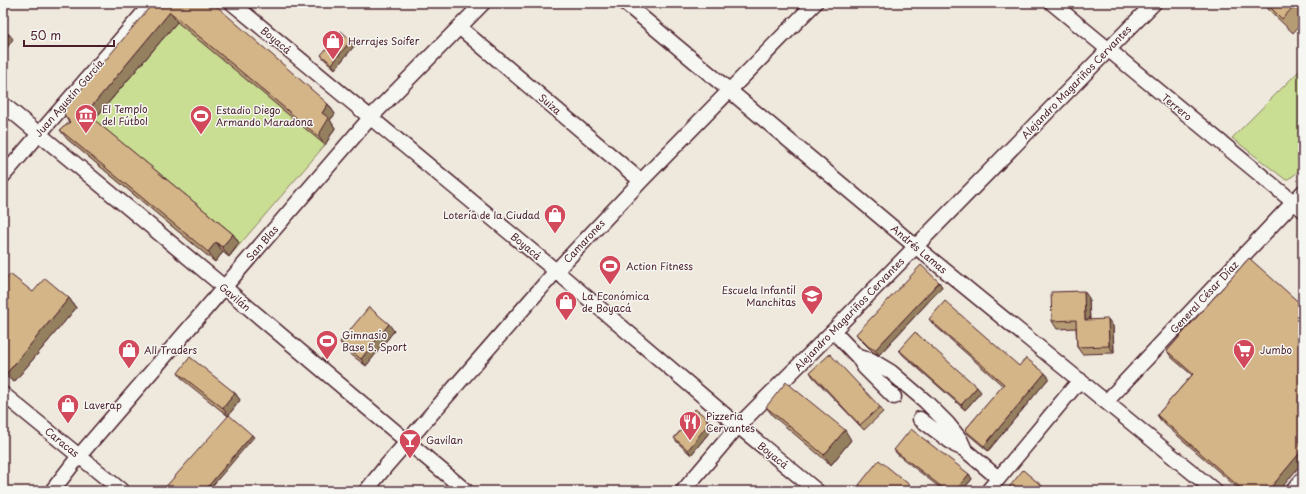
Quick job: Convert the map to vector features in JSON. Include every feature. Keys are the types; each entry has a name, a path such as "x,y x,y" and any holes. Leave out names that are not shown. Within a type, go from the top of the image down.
{"street":[{"name":"Juan Agustín García","path":"3,176 152,3"},
{"name":"Boyacá","path":"232,3 556,271 738,426 817,491"},
{"name":"San Blas","path":"52,491 79,456 370,118 483,3"},
{"name":"Andrés Lamas","path":"625,3 731,90 915,246 1215,491"},
{"name":"Camarones","path":"366,491 386,466 556,271 641,181 815,3"},
{"name":"Terrero","path":"1052,3 1108,50 1300,201"},
{"name":"Alejandro Magariños Cervantes","path":"683,491 738,426 1154,3"},
{"name":"Suiza","path":"459,27 641,181"},
{"name":"Gavilán","path":"3,104 224,287 466,491"},
{"name":"General César Díaz","path":"1106,402 1300,201"},
{"path":"833,331 858,357 864,367 894,397"},
{"path":"858,357 871,360 891,372 925,401 948,424 960,440 965,450"},
{"path":"988,491 1080,380"},
{"name":"Caracas","path":"3,394 122,491"},
{"path":"920,419 955,445 965,450 998,478"},
{"path":"1293,491 1303,479"}],"green space":[{"name":"Estadio Diego Armando Maradona","path":"166,5 277,63 335,114 329,122 335,128 325,145 229,257 223,252 215,262 67,139"},
{"path":"1303,67 1303,167 1286,180 1232,138"}],"building":[{"path":"153,3 213,3 328,104 322,113 329,118 318,136 170,12 86,113 233,234 222,247 216,242 208,252 60,130 70,122 65,116 64,110"},
{"path":"1266,3 1297,3 1282,19"},
{"path":"3,30 9,34 3,44"},
{"path":"341,31 351,40 332,64 321,55"},
{"name":"Jumbo","path":"1249,258 1303,306 1303,318 1299,322 1303,325 1303,449 1268,491 1244,491 1157,415 1193,374 1167,351"},
{"path":"921,265 939,282 875,350 869,347 856,334"},
{"path":"10,274 33,292 45,278 69,298 7,373 3,370 3,283"},
{"path":"1084,291 1085,320 1108,319 1109,346 1077,347 1076,320 1052,321 1051,292"},
{"path":"945,301 1019,366 1026,358 1045,373 984,446 965,430 1004,384 929,319"},
{"path":"369,307 389,324 361,359 340,342"},
{"path":"915,332 977,387 961,405 899,350"},
{"path":"830,354 880,407 860,425 810,372"},
{"path":"190,357 235,393 223,408 178,373"},
{"path":"786,382 845,430 824,455 766,407"},
{"path":"695,409 706,417 708,424 688,450 674,438 689,422 686,420"},
{"path":"229,415 252,435 204,491 162,491"},
{"path":"911,429 969,474 955,491 947,491 894,450"},
{"path":"879,460 917,491 866,491 859,485"},
{"path":"1023,470 1048,491 1006,491"}],"place":[{"name":"Herrajes Soifer","path":"333,60"},
{"name":"El Templo del Fútbol","path":"86,134"},
{"name":"Estadio Diego Armando Maradona","path":"201,136"},
{"name":"Lotería de la Ciudad","path":"555,234"},
{"name":"Action Fitness","path":"610,286"},
{"name":"Escuela Infantil Manchitas","path":"812,316"},
{"name":"La Económica de Boyacá","path":"566,322"},
{"name":"Gimnasio Base 5. Sport","path":"327,360"},
{"name":"All Traders","path":"129,370"},
{"name":"Jumbo","path":"1244,370"},
{"name":"Laverap","path":"68,424"},
{"name":"Pizzeria Cervantes","path":"690,442"},
{"name":"Gavilan","path":"410,460"}]}
